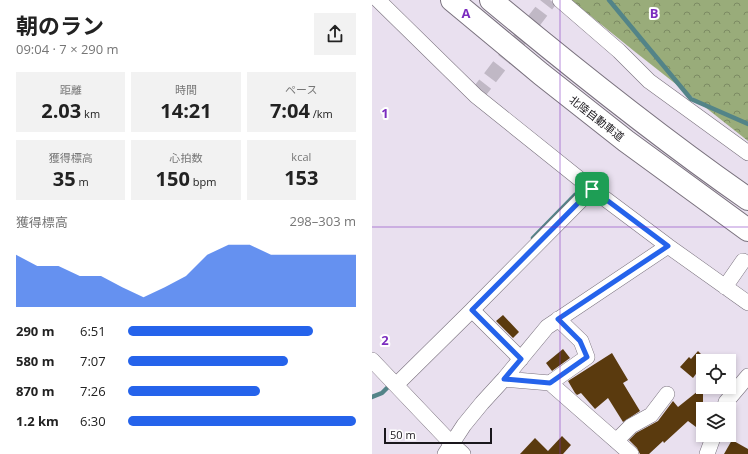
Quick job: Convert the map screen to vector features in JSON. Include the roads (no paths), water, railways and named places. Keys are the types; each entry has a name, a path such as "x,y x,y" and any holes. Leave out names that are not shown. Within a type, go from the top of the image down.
{"highway":[{"name":"北陸自動車道","path":"452,0 541,74 620,136 748,230"},
{"path":"491,0 556,54 639,119 748,199"}],"street":[{"path":"378,0 476,96 592,189 724,287 748,303"},
{"path":"560,0 619,51 649,81 748,153"},
{"path":"396,384 592,189"},
{"path":"372,360 396,384 453,451 464,425 547,327 668,246"},
{"path":"724,287 743,261"},
{"path":"472,310 521,359"},
{"path":"550,383 587,357 580,341 558,319"},
{"path":"726,402 748,376"},
{"path":"504,379 550,383 631,454"},
{"path":"616,441 631,426 651,415 667,394"},
{"path":"707,454 711,442"}],"waterway":[{"path":"609,0 691,99 748,124"},
{"path":"533,238 575,195"},
{"path":"372,397 382,393 391,384"}],"tunnel":[{"path":"476,96 550,0"}]}
